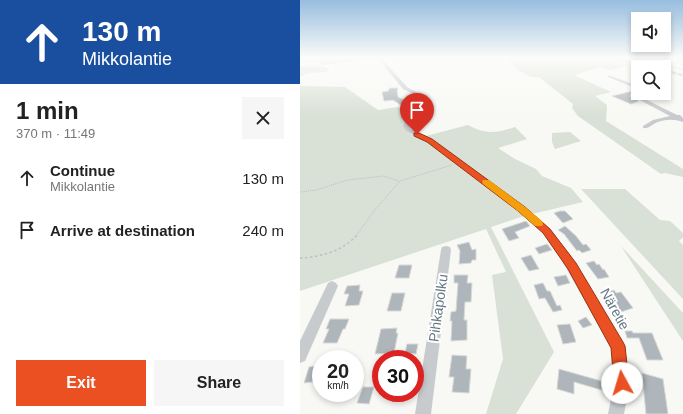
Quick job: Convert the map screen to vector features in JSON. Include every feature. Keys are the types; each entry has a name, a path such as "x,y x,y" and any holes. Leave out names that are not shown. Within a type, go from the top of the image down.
{"street":[{"name":"Näretie","path":"396,77 405,88 416,93 417,98 415,112 406,126 408,130 430,141 522,209 547,231 565,256 618,346 622,383 616,414"},
{"path":"613,77 631,86"},
{"path":"644,100 683,120"},
{"path":"645,127 655,121 683,114"},
{"name":"Pihkapolku","path":"423,414 446,250"},
{"path":"300,356 332,286"}],"path":[{"path":"300,258 318,257 349,244 363,228 374,211 400,181 460,163"},
{"path":"300,192 316,190 355,179 383,176 400,181"}],"shaded area":[{"path":"539,77 579,77 611,92 595,96 607,105 606,121 683,169 683,177 665,173 661,174 578,116 572,108 573,104"},
{"path":"300,86 345,87 378,110 398,107 411,115 404,126 406,131 427,142 524,216 491,227 554,352 516,414 486,414 503,359 492,275 506,272 486,229 300,291"},
{"path":"468,125 486,132 497,132 515,127 527,139 498,148 515,159 536,169 542,176 571,188 583,202 532,214 426,136"},
{"path":"570,132 581,141 555,149 552,142 552,133"},
{"path":"581,189 625,189 660,220 670,221 683,233 683,237 679,241 683,245 683,299"},
{"path":"621,246 683,313 683,341"}],"building":[{"path":"390,88 398,88 398,97 412,103 412,105 404,107 393,100 384,101 382,92 388,91"},
{"path":"631,91 631,100 639,101 631,104 612,96"},
{"path":"565,211 573,219 563,223 554,213"},
{"path":"526,221 530,226 515,232 519,238 509,241 502,229"},
{"path":"565,226 583,245 586,244 591,250 582,253 579,250 577,251 564,234 558,230"},
{"path":"469,242 472,250 476,249 476,260 472,260 471,263 459,264 460,251 457,245"},
{"path":"547,244 552,250 539,254 535,248"},
{"path":"531,255 539,269 529,271 521,258"},
{"path":"594,261 597,265 599,264 603,270 604,269 609,277 598,279 586,263"},
{"path":"399,265 412,265 409,278 395,278"},
{"path":"454,275 468,275 467,283 472,283 471,302 465,302 464,320 467,320 467,340 451,341 451,312 456,311 458,283 454,283"},
{"path":"566,275 570,283 558,286 554,277"},
{"path":"543,283 547,291 550,291 557,306 560,305 562,310 553,312 545,298 539,299 534,285"},
{"path":"360,285 359,291 363,291 359,305 345,306 349,294 344,294 347,286"},
{"path":"614,290 616,293 621,292 633,308 621,312 617,307 614,308 603,293"},
{"path":"392,293 405,293 401,311 387,311"},
{"path":"586,317 592,325 583,328 578,321"},
{"path":"330,319 349,319 337,343 323,343 329,329 326,329"},
{"path":"570,324 576,342 563,344 557,325"},
{"path":"397,328 396,333 398,333 395,350 376,350 381,329"},
{"path":"625,331 632,331 633,333 652,333 663,360 647,360 639,338 627,338"},
{"path":"407,344 418,344 417,350 406,350"},
{"path":"452,355 467,356 466,369 471,369 469,393 452,392 454,377 449,377"},
{"path":"312,366 312,382 304,383 309,367"},
{"path":"559,369 605,382 605,391 574,382 574,394 557,389"},
{"path":"642,373 663,379 668,414 646,414"},
{"path":"364,387 372,387 369,404 357,403 364,402"}],"slow traffic":[{"path":"486,182 522,209 538,224"}],"route":[{"path":"417,134 430,141 466,167 522,209 547,231 572,266 618,346 622,383"}]}
